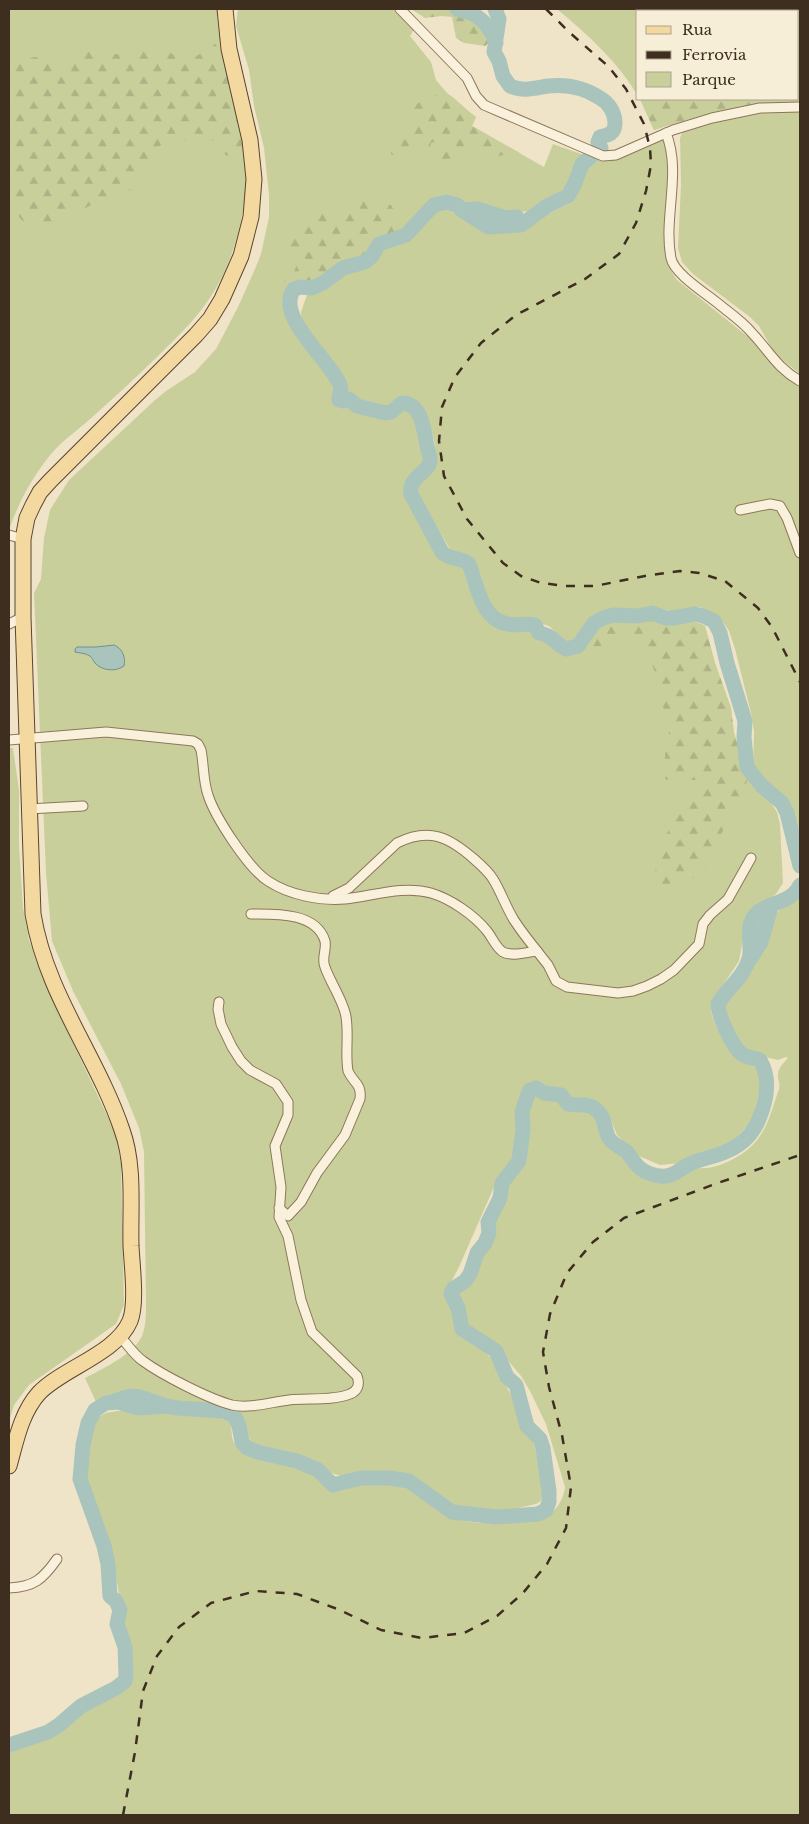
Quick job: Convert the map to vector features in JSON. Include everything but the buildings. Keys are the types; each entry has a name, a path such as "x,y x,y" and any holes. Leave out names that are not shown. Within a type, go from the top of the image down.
{"main road":[{"path":"9,1466 26,1414 40,1393 108,1347 120,1336 130,1321 133,1301 131,1204 127,1147 116,1115 61,1000 42,955 33,914 28,808 28,739 16,620 16,537 28,518 40,492 210,319 222,299 242,256 251,218 254,179 250,140 229,49 225,9"}],"street":[{"path":"400,9 467,78 476,96 484,104 603,156 616,155 689,124 737,112 760,108 800,107"},
{"path":"666,133 670,143 673,164 670,251 673,266 750,330 780,367 800,381"},
{"path":"740,510 770,504 780,506 787,518 800,553"},
{"path":"9,740 106,732 193,741 198,744 201,750 207,792 211,805 244,855 266,880 274,885 296,893 325,899 344,899 403,890 416,890 433,894 464,911 477,921 502,951 510,954 537,951"},
{"path":"28,808 83,806"},
{"path":"325,899 349,888 388,850 402,841 421,836 441,838 457,844 488,872 514,920 548,964 556,981 567,987 618,993 633,991 661,979 674,970 700,944 703,924 728,899 751,858"},
{"path":"251,914 280,914 300,918 317,927 321,932 326,948 323,963 346,1016 348,1071 360,1088 361,1094 345,1135 317,1173 301,1202 288,1216 279,1208"},
{"path":"120,1336 142,1360 171,1378 216,1400 234,1405 249,1406 288,1400 341,1396 351,1394 357,1388 359,1381 357,1376 312,1332 301,1300 288,1236 279,1217 280,1180 275,1146 288,1115 288,1102 276,1084 250,1070 241,1061 221,1024 218,1009 219,1002"},
{"path":"9,1588 34,1584 46,1575 57,1559"}],"green space":[{"path":"446,8 463,12 477,19 487,29 491,41 485,46 464,43 456,38 452,17 425,18 411,9"},
{"path":"9,9 217,9 223,55 245,146 247,168 246,191 236,241 222,277 210,298 189,325 157,357 51,454 27,490 9,530"},
{"path":"238,9 393,9 415,28 410,36 431,62 436,80 452,99 476,117 472,126 544,167 553,144 584,155 567,190 530,211 508,213 484,206 464,206 448,200 430,202 405,231 377,241 363,257 340,264 324,277 317,280 291,286 286,300 288,317 296,332 319,359 334,382 336,402 349,404 356,408 384,416 394,413 405,406 410,407 421,431 426,458 409,484 408,494 410,502 440,554 444,558 465,565 478,603 489,618 497,624 513,629 530,629 535,634 544,638 556,651 565,655 581,651 602,625 611,621 650,620 664,624 695,622 705,626 715,663 731,708 740,765 748,779 777,812 780,824 783,883 776,894 751,910 745,928 739,961 713,1000 711,1008 716,1026 733,1055 753,1065 761,1076 760,1090 753,1116 748,1125 731,1144 701,1152 681,1163 660,1165 639,1156 617,1135 610,1118 597,1106 572,1099 559,1089 538,1084 524,1089 516,1113 514,1158 494,1187 447,1294 458,1330 478,1345 491,1358 511,1395 524,1430 534,1444 540,1468 543,1489 541,1501 536,1504 500,1512 462,1509 451,1506 423,1484 403,1476 374,1472 341,1476 301,1458 257,1446 251,1442 239,1415 224,1409 179,1402 142,1392 122,1393 96,1402 85,1378 124,1355 138,1343 142,1336 146,1320 144,1152 139,1128 121,1084 73,991 52,941 46,873 34,593 41,579 44,538 50,510 69,480 154,401 195,372 216,349 238,307 261,254 269,217 269,195 264,148 254,106 249,70 236,26"},
{"path":"557,9 800,9 800,103 726,110 654,130 640,100 799,100 799,10 636,10 636,93 611,60 591,39"},
{"path":"220,41 245,148 233,154 225,155 218,141 202,139 168,141 153,152 138,185 134,189 101,199 57,225 33,227 22,221 9,201 9,67 34,57 67,62 82,52 134,56 152,47 182,57 195,57"},
{"path":"799,58 800,103 726,110 654,130 640,100 799,100"},
{"path":"440,89 476,117 472,126 520,153 510,158 503,155 495,157 485,150 461,152 455,155 450,162 444,163 441,162 439,157 449,150 448,147 434,142 431,143 429,151 426,152 421,150 419,142 413,142 405,155 392,155 387,144 389,137 409,125 414,117 412,105 406,99 413,93 417,98 417,104 427,96 435,97 437,90"},
{"path":"800,109 800,374 775,354 759,326 750,317 693,274 682,262 678,248 681,184 680,138 682,133 719,120 763,111"},
{"path":"665,137 669,175 666,230 667,257 677,280 747,336 751,336 800,383 800,839 784,802 763,784 753,769 754,732 751,713 735,649 729,631 723,622 714,614 700,607 675,612 654,607 634,610 613,610 598,616 578,639 566,642 549,626 532,621 509,619 495,613 483,593 481,575 477,568 465,556 454,553 450,549 417,494 417,483 432,468 435,456 430,427 421,407 409,399 404,399 396,402 389,409 384,409 346,395 339,375 302,326 301,312 307,295 339,274 368,264 384,250 403,241 417,230 438,208 451,207 485,230 519,229 529,226 539,218 571,203 587,165 594,157 605,159 623,157"},
{"path":"358,197 391,205 402,225 402,233 377,241 363,257 340,264 324,277 309,283 291,286 284,282 283,277 285,274 294,272 297,264 294,258 284,251 285,246 298,228 321,212 327,212 332,215 336,211 347,212 350,203"},
{"path":"647,620 673,624 695,622 705,626 715,663 731,708 740,765 748,779 703,872 680,884 665,886 661,884 657,876 655,861 670,827 673,811 695,798 702,785 699,780 667,780 662,776 666,739 673,719 663,707 650,655 645,646 638,640 625,637 599,646 587,647 600,626 609,621"},
{"path":"9,748 13,748 19,790 19,845 23,908 29,940 46,986 115,1132 121,1164 124,1305 116,1324 29,1385 14,1405 9,1422"},
{"path":"800,898 800,1815 9,1815 9,1751 61,1731 88,1709 123,1687 128,1679 129,1652 112,1553 104,1526 85,1482 87,1449 93,1424 98,1417 117,1411 159,1410 187,1414 212,1414 230,1423 233,1442 244,1452 258,1457 288,1461 307,1469 319,1475 334,1491 344,1490 364,1481 382,1480 399,1483 410,1486 447,1515 463,1521 499,1523 524,1521 544,1517 556,1509 563,1496 565,1487 546,1424 521,1376 488,1341 467,1327 458,1298 459,1293 477,1267 480,1254 488,1245 494,1216 505,1188 514,1173 524,1164 527,1129 524,1115 532,1095 535,1093 544,1097 557,1097 568,1108 591,1110 600,1120 605,1140 627,1155 632,1165 639,1172 655,1179 681,1178 691,1168 709,1168 745,1152 759,1137 769,1119 779,1089 778,1072 788,1058 778,1060 744,1050 734,1039 721,1007 727,995 752,971 776,914 782,907"}],"water":[{"path":"114,645 123,653 124,659 124,666 117,669 101,668 90,656 75,652 77,647"}],"waterway":[{"path":"457,9 473,14 481,19 490,30 496,43"},
{"path":"495,9 499,19 494,52 499,61 503,76 510,86 524,89 562,86 588,92 603,100 611,109 614,116 614,130 608,135 600,137 598,142 601,148 582,164 568,196 547,206 521,225 488,227 457,205 446,202 434,205 406,235 379,244 372,256 365,262 343,268 323,283 312,288 301,287 294,289 290,300 291,312 306,338 335,375 341,389 339,400 349,399 357,406 385,413 391,412 402,403 409,404 418,413 423,426 430,460 426,469 412,483 411,494 442,552 445,555 469,564 481,600 492,616 499,621 511,625 535,625 539,633 548,636 566,649 578,646 594,623 613,615 638,616 652,613 666,618 673,618 695,614 714,621 720,633 745,721 744,737 747,767 761,785 782,803 787,813 800,866"},
{"path":"462,210 477,209 506,218 517,217"},
{"path":"9,1745 48,1732 81,1706 116,1688 125,1681 125,1647 117,1624 120,1610 116,1601 110,1596 108,1564 104,1546 80,1479 83,1445 88,1423 95,1410 106,1403 118,1402 138,1408 165,1406 223,1411 235,1417 242,1442 247,1448 297,1461 318,1470 333,1485 361,1478 389,1478 409,1481 452,1512 497,1517 538,1514 546,1510 549,1502 549,1491 540,1439 527,1426 516,1385 507,1377 496,1351 462,1329 458,1308 451,1294 453,1289 465,1281 470,1274 477,1253 485,1243 489,1233 488,1222 500,1198 502,1183 519,1161 523,1129 522,1112 528,1094 530,1090 536,1088 544,1093 561,1095 568,1104 594,1108 601,1115 610,1140 627,1152 645,1172 653,1175 672,1175 691,1163 724,1153 739,1145 755,1127 762,1112 767,1090 766,1075 760,1060 742,1054 734,1045 723,1023 718,1004 747,965 750,954 750,924 752,919 761,910 791,896 800,885"},
{"path":"751,958 761,942 771,907"},
{"path":"114,1401 138,1396 161,1404"}],"railway":[{"path":"546,9 609,67 626,89 644,124 650,148 651,165 646,191 636,223 619,254 585,279 516,315 481,343 455,377 442,407 439,441 444,476 467,519 503,563 521,576 541,583 566,586 595,586 680,571 699,573 725,581 758,608 772,627 800,682"},
{"path":"123,1815 135,1752 143,1691 157,1656 179,1627 211,1603 256,1591 297,1594 340,1610 381,1630 422,1638 464,1633 497,1616 523,1593 547,1564 566,1528 571,1487 562,1435 549,1387 543,1352 550,1314 567,1273 593,1242 624,1218 800,1155"}]}
